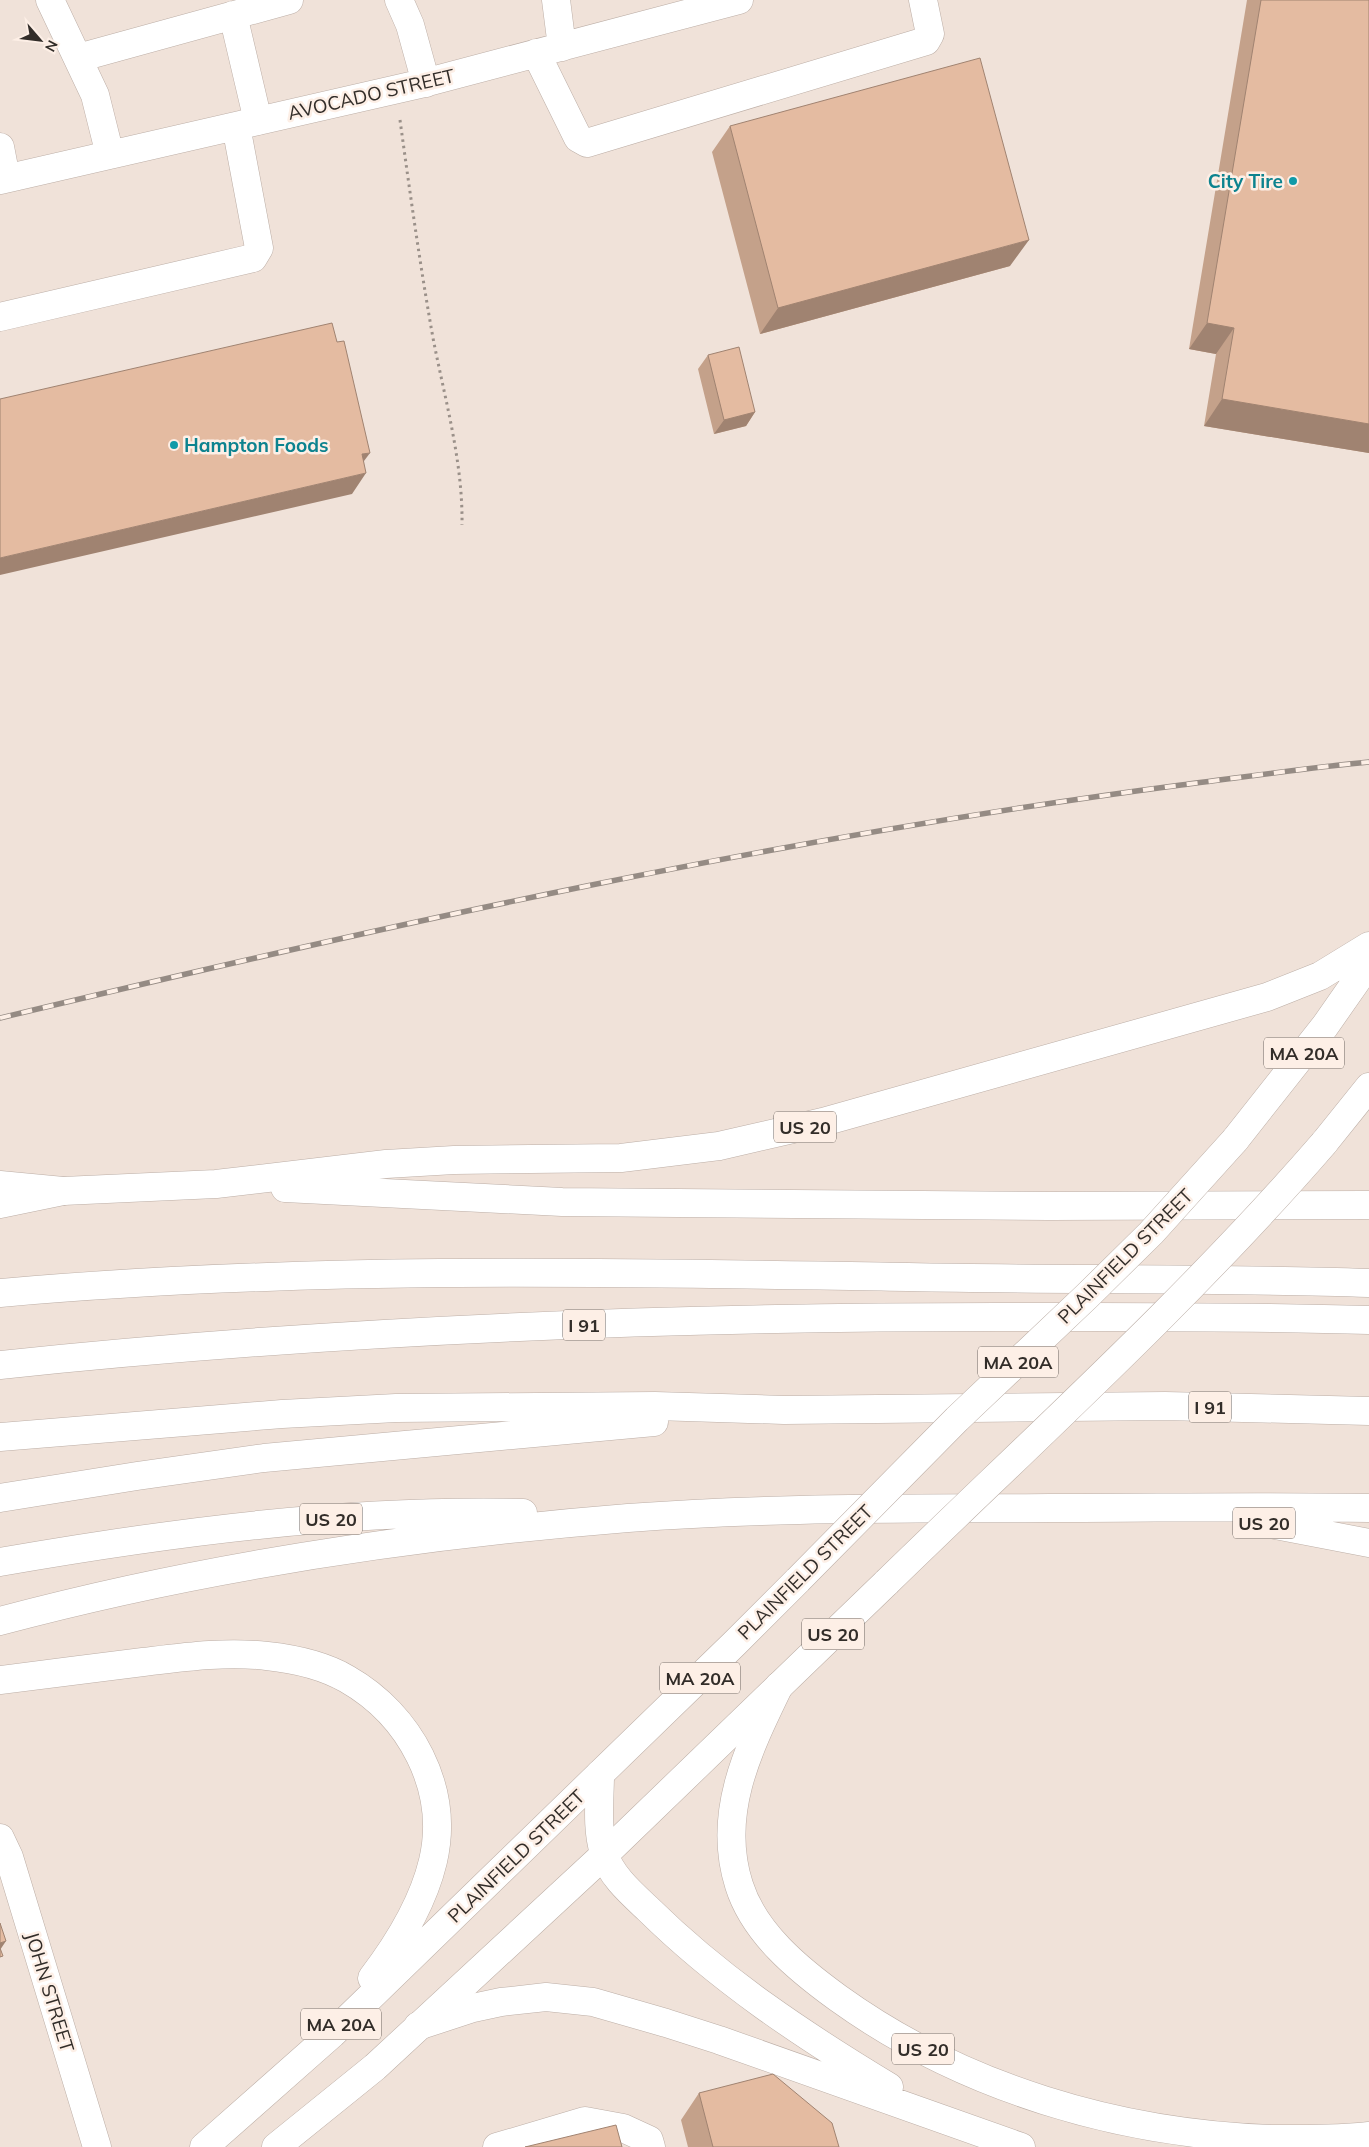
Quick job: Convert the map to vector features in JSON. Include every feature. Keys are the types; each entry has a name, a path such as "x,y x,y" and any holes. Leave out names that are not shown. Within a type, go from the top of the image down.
{"main road":[{"path":"50,0 94,95 110,155"},
{"path":"78,58 288,0"},
{"path":"399,0 410,25 426,82"},
{"path":"556,0 549,50 578,138 587,143 926,41 930,34 923,0"},
{"name":"AVOCADO STREET","path":"3,179 426,82 737,0"},
{"path":"0,317 253,258 260,248 233,15"},
{"path":"0,147 3,179"},
{"name":"US 20","path":"0,1204 63,1191 216,1184 386,1164 454,1160 621,1158 719,1146 823,1122 1268,997 1320,976 1369,946"},
{"name":"PLAINFIELD STREET","path":"204,2147 332,2034 798,1580 957,1419 1087,1296 1151,1232 1235,1140 1325,1026 1369,963"},
{"name":"US 20","path":"1369,1086 1324,1143 1244,1232 1158,1322 779,1686 749,1747 738,1778 732,1846 738,1884 746,1903 771,1939 809,1976 856,2011 912,2044 984,2077 1066,2107 1112,2120 1200,2135 1309,2139 1369,2136"},
{"path":"216,1184 394,1195 562,1202 1049,1206 1369,1205"},
{"path":"0,1185 63,1191"},
{"path":"0,1293 170,1281 418,1274 787,1275 1369,1283"},
{"name":"I 91","path":"0,1365 296,1340 663,1322 922,1317 1170,1317 1369,1320"},
{"name":"I 91","path":"0,1437 282,1414 396,1408 655,1406 784,1410 1165,1406 1369,1410"},
{"path":"0,1498 264,1458 784,1410"},
{"path":"1158,1508 1369,1508"},
{"name":"US 20","path":"0,1562 204,1531 360,1517 493,1512 665,1516 781,1511 1158,1508 1267,1523 1369,1543"},
{"path":"0,1621 139,1588 321,1554 423,1539 527,1527 665,1516"},
{"path":"0,1680 200,1655 265,1655 297,1660 346,1678 367,1691 385,1706 414,1743 428,1774 435,1800 436,1843 433,1861 424,1889 400,1937 332,2034"},
{"name":"MA 20A","path":"276,2147 375,2067 604,1855 779,1686"},
{"path":"600,1774 598,1828 604,1855 616,1876 648,1910 685,1944 749,1996 821,2045 888,2087 949,2120"},
{"name":"JOHN STREET","path":"0,1838 9,1857 97,2147"},
{"path":"418,2026 473,2008 501,2002 546,1997 593,2002 701,2034 1021,2147"},
{"path":"497,2147 585,2121 623,2128 649,2140 651,2147"}],"path":[{"path":"396,89 420,268 458,460 462,492 462,526"}],"building":[{"name":"City Tire","path":"1261,0 1369,0 1369,424 1222,399 1234,328 1207,323"},
{"path":"980,58 1029,240 778,308 730,126"},
{"name":"Hampton Foods","path":"332,323 337,342 344,341 370,453 362,454 366,473 0,558 0,399"},
{"path":"739,347 755,412 724,420 708,355"},
{"path":"0,1923 6,1941 0,1943"},
{"path":"773,2074 832,2123 839,2147 713,2147 699,2093"},
{"path":"616,2125 622,2147 525,2147"}],"railway":[{"path":"0,1018 294,949 588,886 736,857 1032,806 1181,785 1369,762"}],"place":[{"name":"City Tire","path":"1293,181"},
{"name":"Hampton Foods","path":"174,445"}]}
